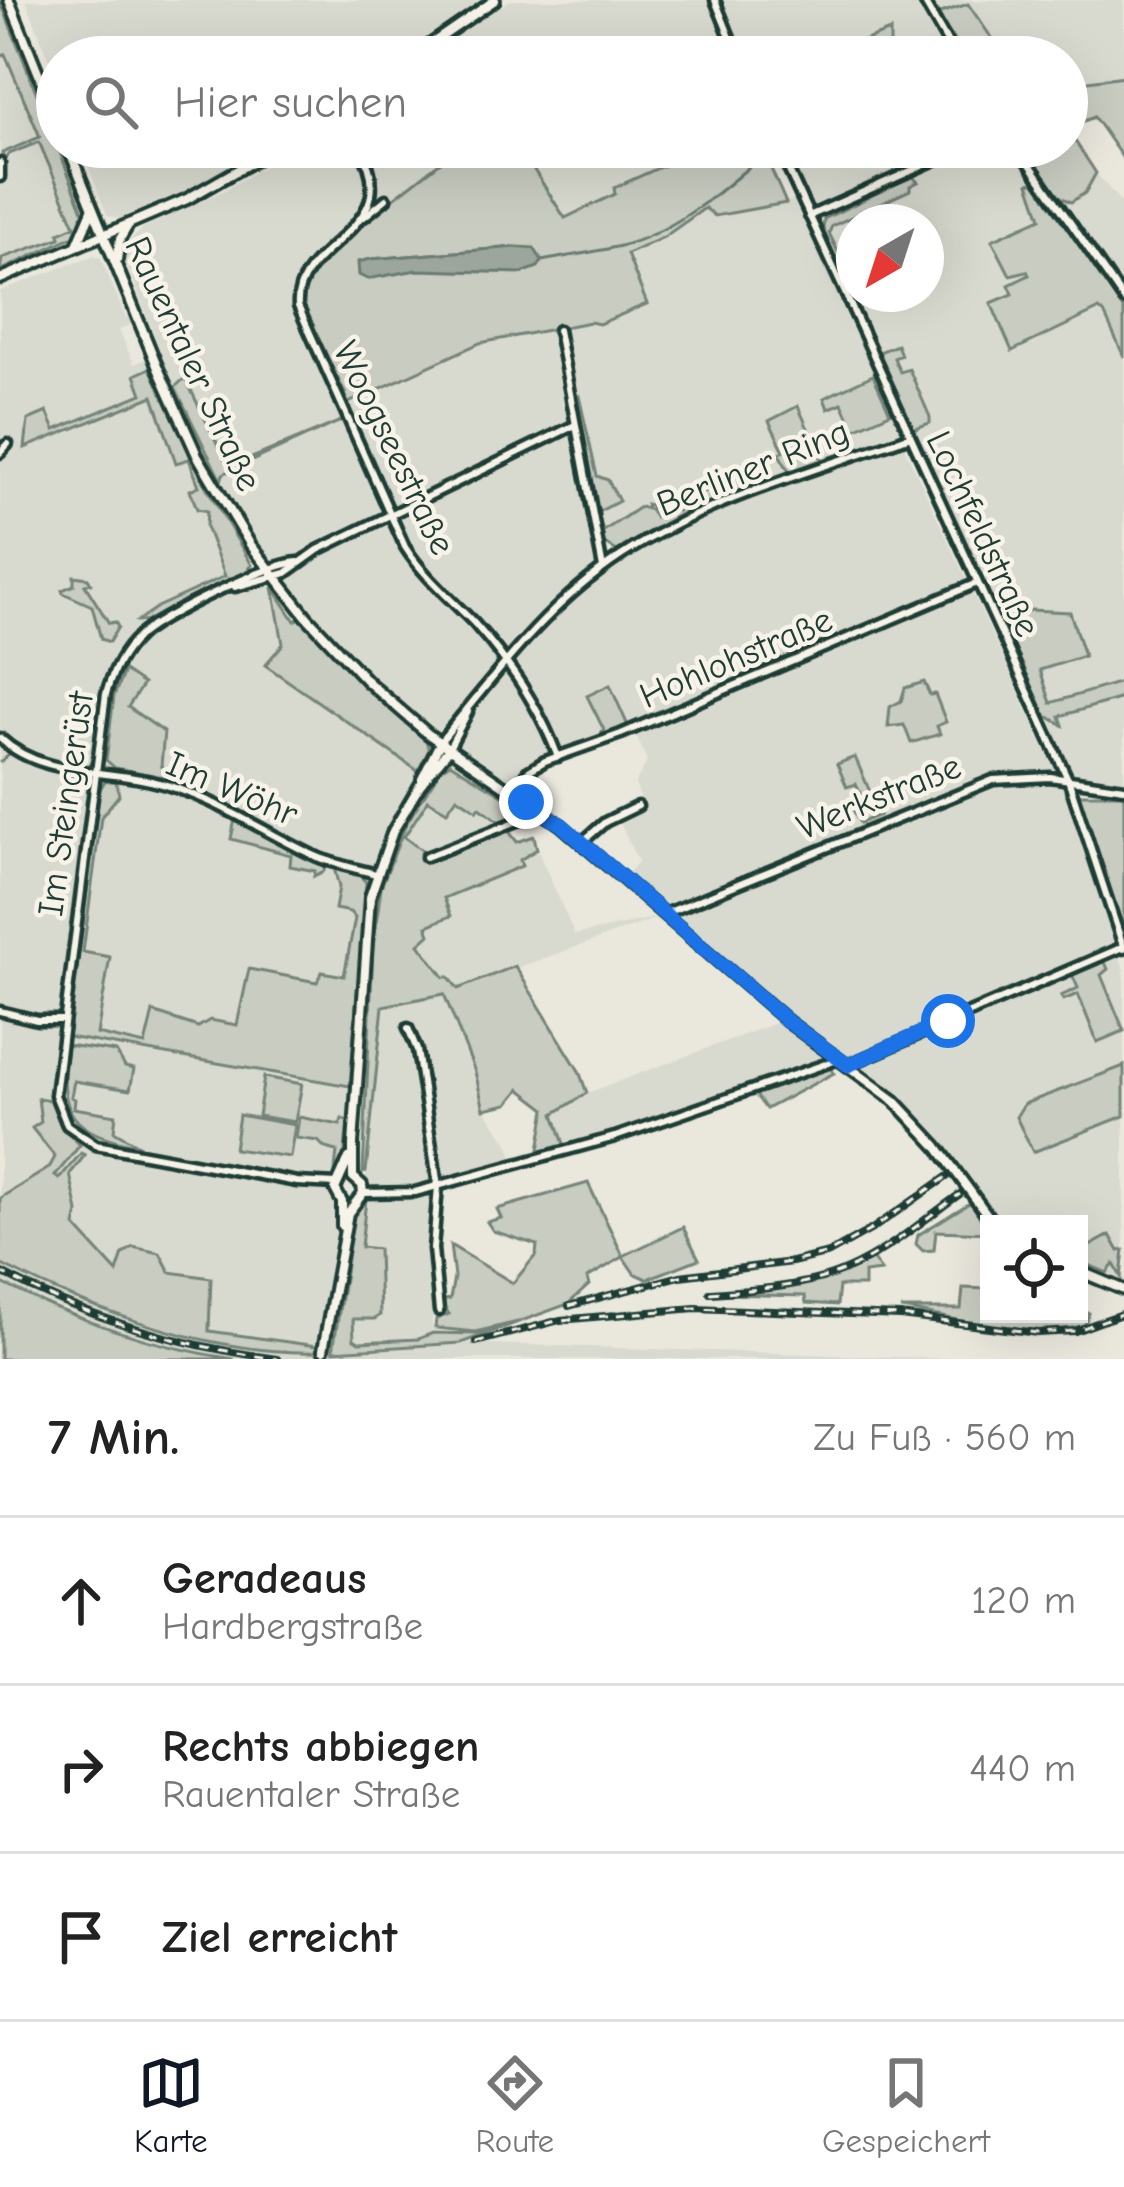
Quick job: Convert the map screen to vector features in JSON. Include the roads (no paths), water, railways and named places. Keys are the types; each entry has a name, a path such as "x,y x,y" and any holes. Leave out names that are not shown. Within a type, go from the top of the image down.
{"street":[{"path":"9,0 36,67"},
{"path":"443,36 495,0"},
{"path":"715,0 730,36"},
{"path":"923,0 944,36"},
{"path":"0,163 0,176"},
{"name":"Rauentaler Straße","path":"76,168 184,429 226,506 268,568 335,649 444,746 581,842 787,1021 913,1119 987,1215"},
{"path":"0,279 243,168"},
{"path":"362,220 370,185 365,168"},
{"name":"Lochfeldstraße","path":"787,168 1068,778 1124,948"},
{"path":"809,217 918,168"},
{"path":"1033,168 1124,299"},
{"name":"Woogseestraße","path":"386,200 302,278 298,306 390,517 415,562 506,664 535,707 558,757"},
{"path":"76,247 92,208"},
{"path":"116,266 120,239 130,223"},
{"path":"558,330 603,568"},
{"path":"275,578 298,562 573,426"},
{"name":"Berliner Ring","path":"323,1350 353,1145 365,936 376,874 425,768 506,664 566,599 603,568 688,518 908,437"},
{"path":"0,453 8,444"},
{"name":"Im Steingerüst","path":"298,562 268,568 152,625 125,651 106,694 55,1095 68,1125 87,1141 344,1190"},
{"name":"Im Steingerüst","path":"231,587 275,578"},
{"name":"Hohlohstraße","path":"519,783 533,766 711,698 976,583"},
{"name":"Im Wöhr","path":"0,738 31,759 191,794 246,817 316,856 376,874"},
{"name":"Werkstraße","path":"664,914 983,783 1019,776 1124,788"},
{"path":"581,842 604,822 638,806"},
{"path":"425,857 543,812"},
{"path":"344,1190 407,1194 615,1137 844,1062 1124,948"},
{"path":"0,1011 63,1020"},
{"path":"408,1028 418,1057 438,1186 433,1249 439,1311"},
{"path":"344,1190 360,1181 363,1193"},
{"path":"1088,1275 1124,1290"}],"waterway":[{"path":"542,261 647,237 700,206 748,168"},
{"path":"0,762 19,745"}],"railway":[{"path":"569,1306 680,1276 829,1253 948,1176"},
{"path":"710,1293 787,1286 832,1275 882,1250 960,1194"},
{"path":"0,1272 67,1304 135,1328 205,1347 277,1359"},
{"path":"476,1342 560,1320 695,1308 900,1316 1038,1333 1075,1331 1124,1313"}]}
